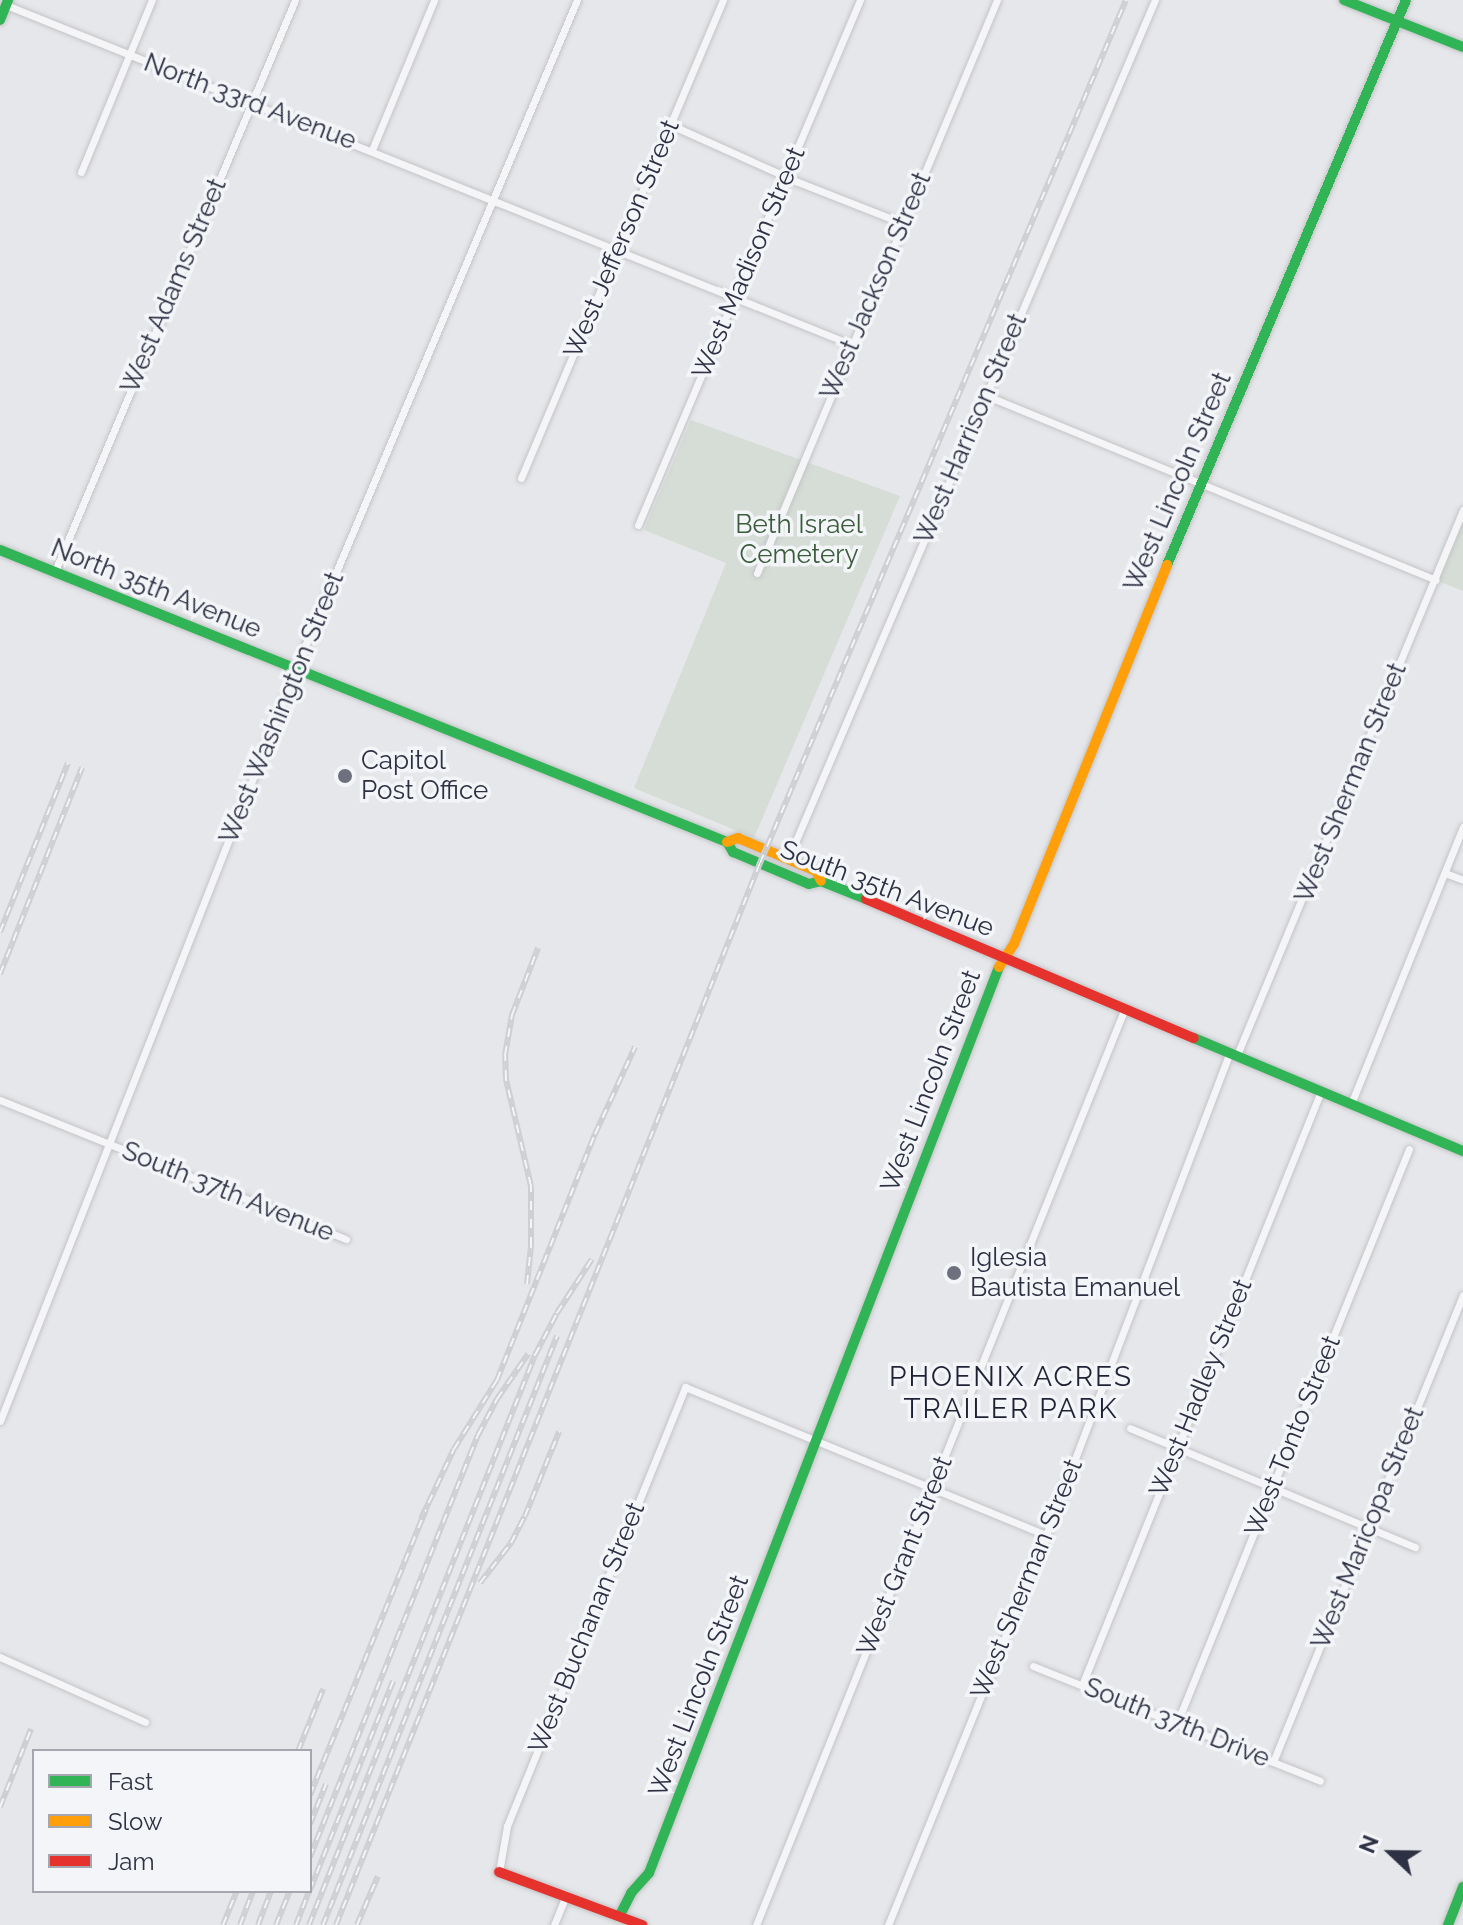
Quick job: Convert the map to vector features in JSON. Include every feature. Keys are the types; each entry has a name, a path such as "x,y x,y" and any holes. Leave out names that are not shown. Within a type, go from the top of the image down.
{"street":[{"path":"81,172 152,0"},
{"name":"West Adams Street","path":"55,571 295,0"},
{"path":"372,150 434,0"},
{"name":"West Washington Street","path":"0,1421 296,668 577,0"},
{"name":"West Jefferson Street","path":"521,478 723,0"},
{"name":"West Madison Street","path":"638,525 860,0"},
{"name":"West Jackson Street","path":"757,573 850,344 997,0"},
{"name":"West Harrison Street","path":"788,859 1155,0"},
{"path":"1344,0 1463,47"},
{"name":"West Lincoln Street","path":"620,1915 631,1893 649,1873 989,989 1406,0"},
{"path":"1,17 7,2"},
{"name":"North 33rd Avenue","path":"7,2 850,344"},
{"path":"671,125 902,223"},
{"path":"985,395 1435,580"},
{"name":"West Sherman Street","path":"888,1925 1046,1535 1233,1054 1463,510"},
{"name":"North 35th Avenue","path":"0,550 296,668"},
{"name":"South 35th Avenue","path":"296,668 727,842 733,852 796,879 809,884 821,881 1463,1151"},
{"path":"1351,1104 1463,827"},
{"path":"727,842 738,838 816,871 821,881"},
{"path":"1445,873 1463,880"},
{"name":"West Grant Street","path":"756,1925 1125,1008"},
{"name":"West Hadley Street","path":"1082,1685 1321,1091"},
{"name":"South 37th Avenue","path":"0,1100 346,1239"},
{"name":"West Tonto Street","path":"1177,1723 1409,1149"},
{"name":"West Maricopa Street","path":"1273,1762 1463,1295"},
{"name":"West Buchanan Street","path":"499,1872 507,1826 685,1387 818,1440"},
{"path":"1130,1428 1415,1547"},
{"path":"818,1440 1046,1535"},
{"path":"0,1657 145,1722"},
{"name":"South 37th Drive","path":"1033,1666 1320,1781"},
{"path":"499,1872 642,1925"},
{"path":"1448,1925 1463,1887"},
{"path":"554,1925 566,1895"}],"green space":[{"name":"Beth Israel Cemetery","path":"691,420 900,496 754,838 634,788 726,563 644,530"},
{"path":"1463,521 1463,591 1438,581"}],"railway":[{"path":"336,1925 760,863 1126,0"},
{"path":"0,932 68,763"},
{"path":"0,974 82,768"},
{"path":"527,1284 531,1246 531,1186 506,1079 505,1055 512,1015 538,948"},
{"path":"421,1519 454,1449 497,1380 595,1134 635,1047"},
{"path":"309,1925 535,1355 557,1313 592,1259"},
{"path":"323,1925 557,1336"},
{"path":"312,1852 478,1435 497,1399 528,1354"},
{"path":"480,1583 511,1543 559,1432"},
{"path":"312,1790 426,1510"},
{"path":"312,1885 393,1681"},
{"path":"299,1749 323,1689"},
{"path":"0,1807 31,1729"},
{"path":"312,1819 326,1784"},
{"path":"357,1925 378,1876"},
{"path":"223,1925 236,1893"},
{"path":"240,1925 252,1893"},
{"path":"258,1925 270,1893"},
{"path":"276,1925 289,1893"},
{"path":"296,1925 308,1893"}],"traffic: fast":[{"path":"0,20 8,0"},
{"path":"1344,0 1463,47"},
{"path":"1167,565 1406,0"},
{"path":"0,550 727,842 733,852 809,884 821,881 866,899"},
{"path":"620,1915 631,1893 649,1873 999,967"},
{"path":"1194,1038 1463,1151"},
{"path":"1448,1925 1463,1887"}],"traffic: slow":[{"path":"999,967 1014,944 1167,565"},
{"path":"727,842 738,838 816,871 821,881"}],"traffic: jam":[{"path":"866,899 1194,1038"},
{"path":"499,1872 642,1925"}],"place":[{"name":"Capitol Post Office","path":"345,776"},
{"name":"Iglesia Bautista Emanuel","path":"954,1273"}],"district":[{"name":"PHOENIX ACRES TRAILER PARK","path":"1011,1393"}]}
